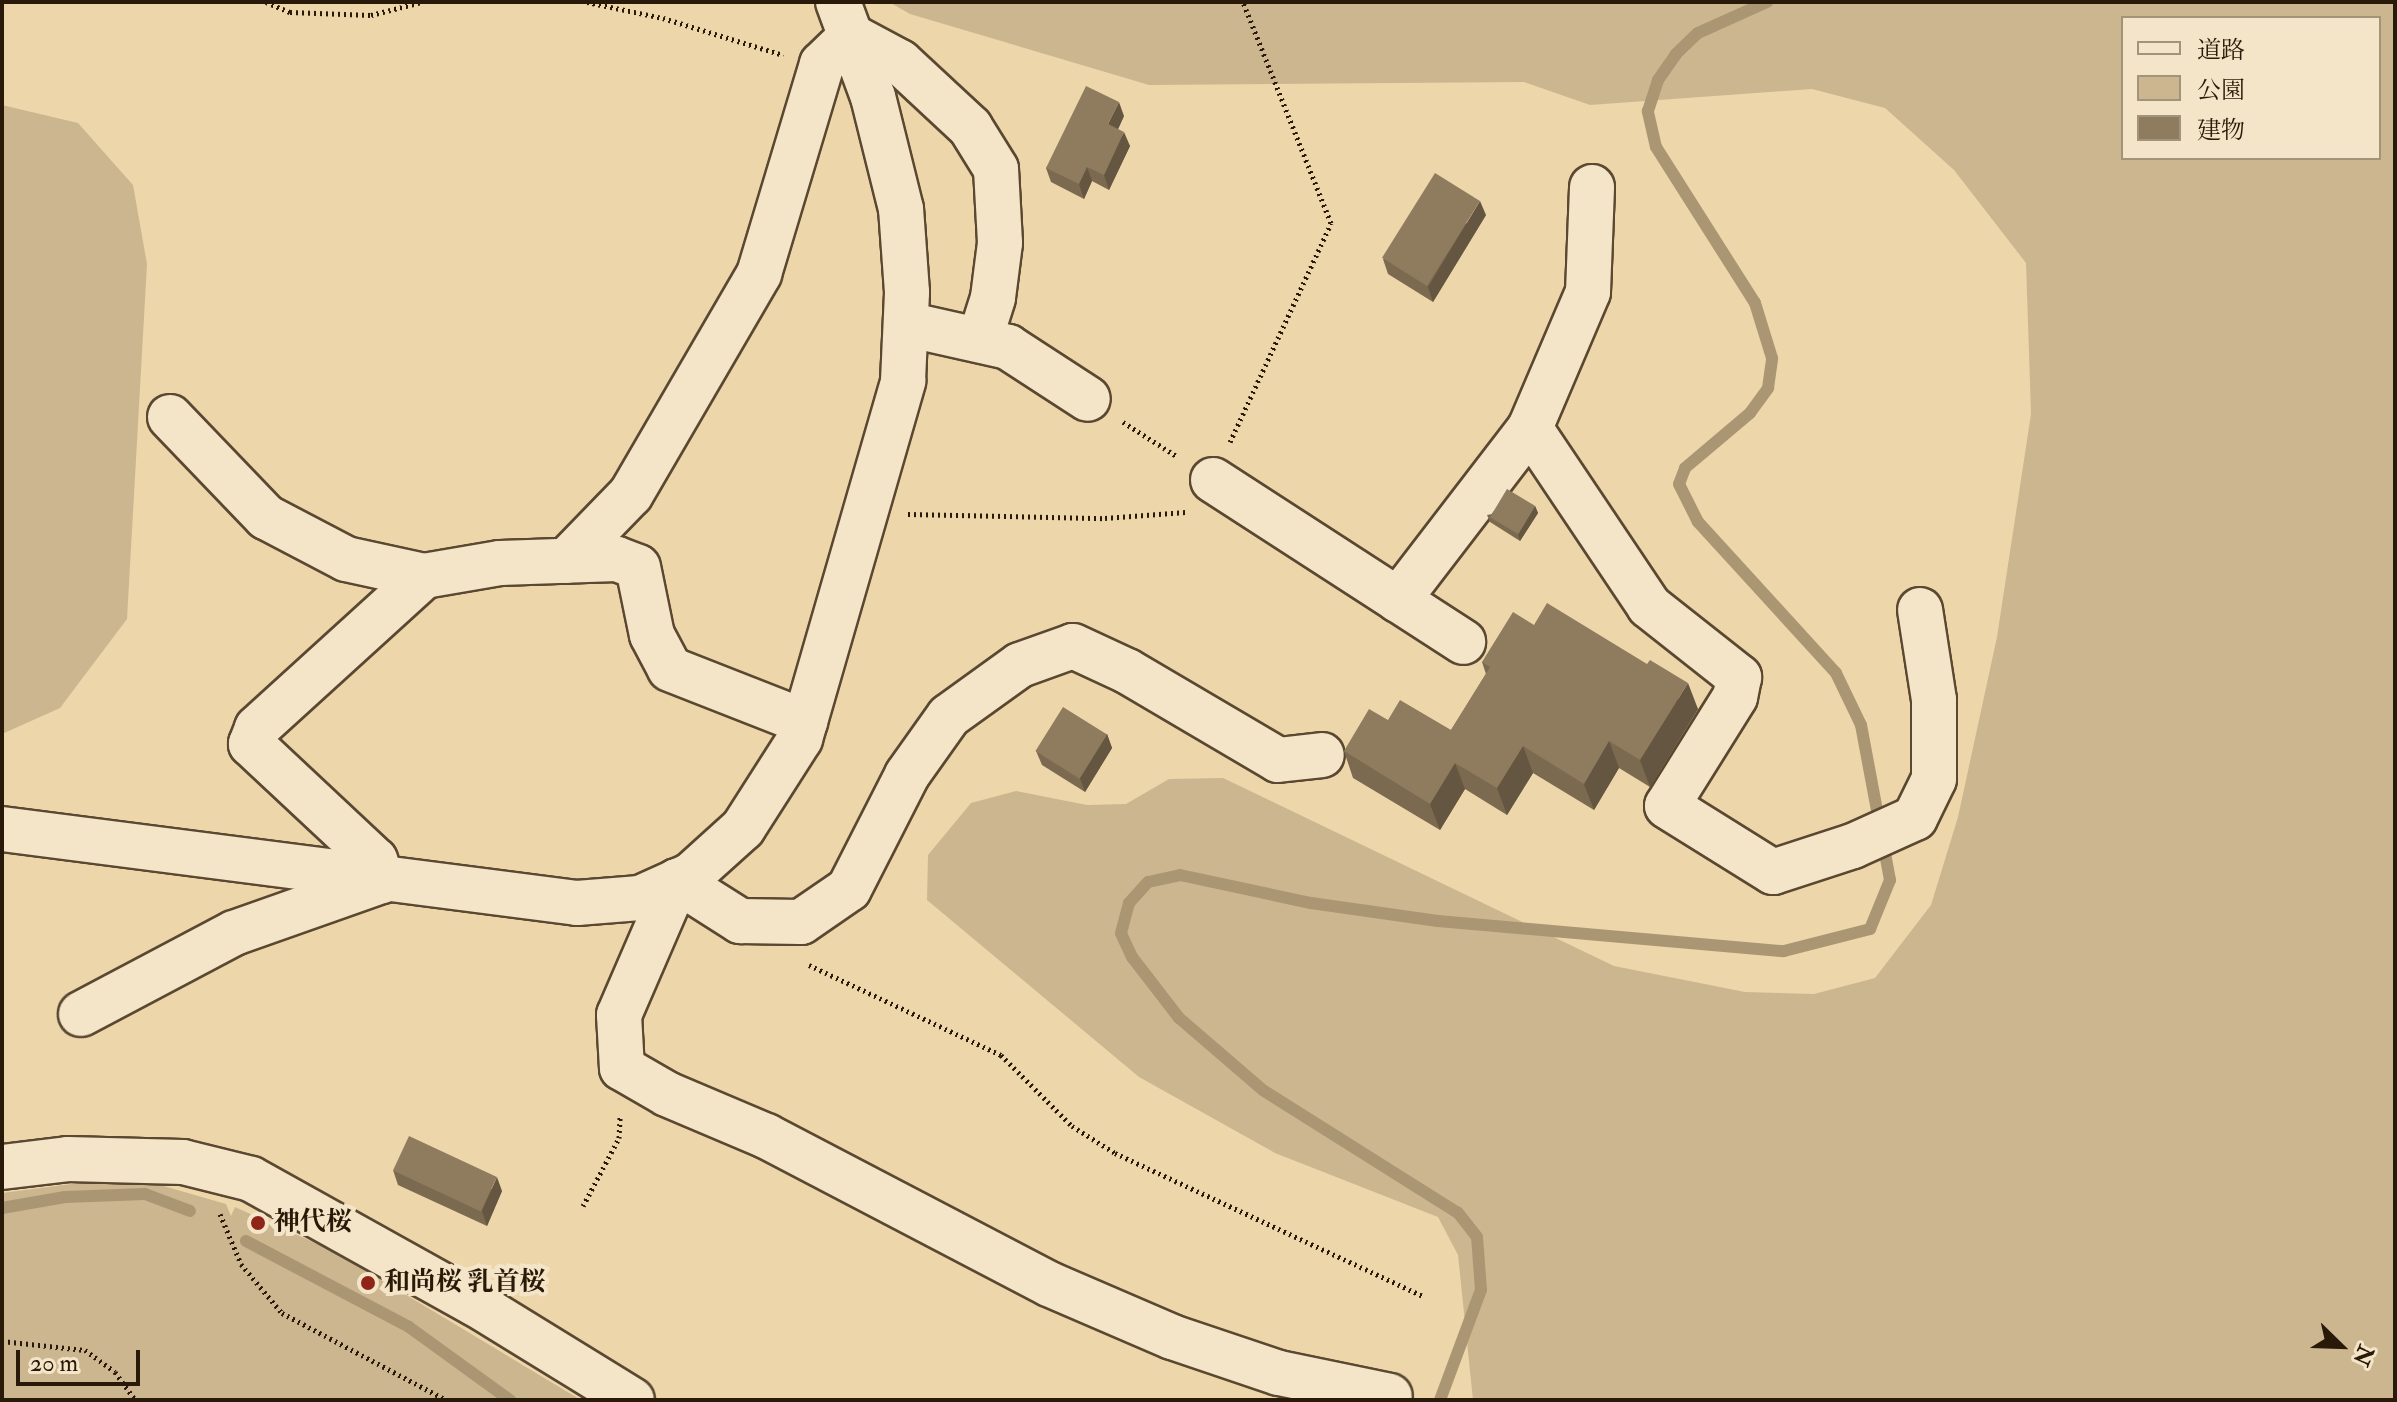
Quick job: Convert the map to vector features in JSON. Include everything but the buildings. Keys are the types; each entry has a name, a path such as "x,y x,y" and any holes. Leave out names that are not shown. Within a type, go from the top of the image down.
{"street":[{"path":"2,829 382,881 577,903 640,898 677,881 743,828 800,739 903,381 906,324 901,209 873,97 837,34"},
{"path":"837,34 900,62 970,127 996,169 1000,243 993,298 980,339"},
{"path":"566,561 631,494 759,274 837,34"},
{"path":"1398,600 1530,428 1588,292 1592,187"},
{"path":"906,324 1008,347 1088,399"},
{"path":"170,417 266,517 346,559 424,576 500,563 617,559 638,567 652,635 670,669 805,722"},
{"path":"1530,428 1649,606 1739,677 1735,697 1667,806 1773,872 1853,846 1915,818 1934,779 1934,700 1920,610"},
{"path":"1213,480 1463,642"},
{"path":"382,881 375,860 251,744 257,728 424,576"},
{"path":"677,881 740,921 801,922 849,889 907,775 949,716 1020,665 1073,646 1127,671 1278,760 1322,755"},
{"path":"81,1014 234,933 382,881"},
{"path":"677,881 619,1015 622,1068 667,1094 766,1136 1049,1284 1172,1337 1279,1373 1390,1396"},
{"path":"2,1167 68,1159 183,1162 251,1179 311,1209 632,1400"}],"path":[{"path":"266,2 290,12 371,15 422,2"},
{"path":"587,2 837,34"},
{"path":"866,513 1105,518 1199,512 1331,223 1243,2"},
{"path":"1088,399 1213,480"},
{"path":"797,959 1001,1055 1072,1126 1115,1153 1423,1296"},
{"path":"583,1206 619,1138 622,1068"},
{"path":"214,1170 221,1227 265,1297 308,1330 446,1400"},
{"path":"2,1341 85,1350 115,1372 135,1400"}],"green space":[{"path":"889,2 2395,2 2395,1400 1473,1400 1458,1255 1438,1217 1275,1153 1139,1077 927,900 928,855 971,803 1016,791 1087,805 1126,804 1169,779 1223,778 1614,966 1745,992 1814,994 1875,978 1931,905 1958,817 1997,637 2031,414 2026,263 1954,170 1885,108 1812,89 1590,105 1524,82 1149,85 910,14"},
{"path":"2,105 78,123 133,185 147,264 127,619 60,708 2,734"},
{"path":"79,1183 153,1183 226,1204 231,1216 235,1207 333,1251 581,1400 2,1400 2,1193"}],"waterway":[{"path":"1440,1400 1481,1290 1477,1237 1458,1213 1264,1091 1179,1018 1132,957 1121,933 1129,903 1148,882 1180,875 1311,903 1438,921 1784,951 1870,929 1890,880 1861,725 1836,673 1698,522 1679,484 1685,468 1750,413 1768,388 1772,358 1755,303 1656,147 1648,111 1658,80 1676,54 1698,33 1767,2"},
{"path":"2,1208 65,1197 145,1194 190,1211"},
{"path":"246,1241 409,1327 510,1400"}],"place":[{"name":"神代桜","path":"258,1223"},
{"name":"和尚桜 乳首桜","path":"368,1283"}]}
